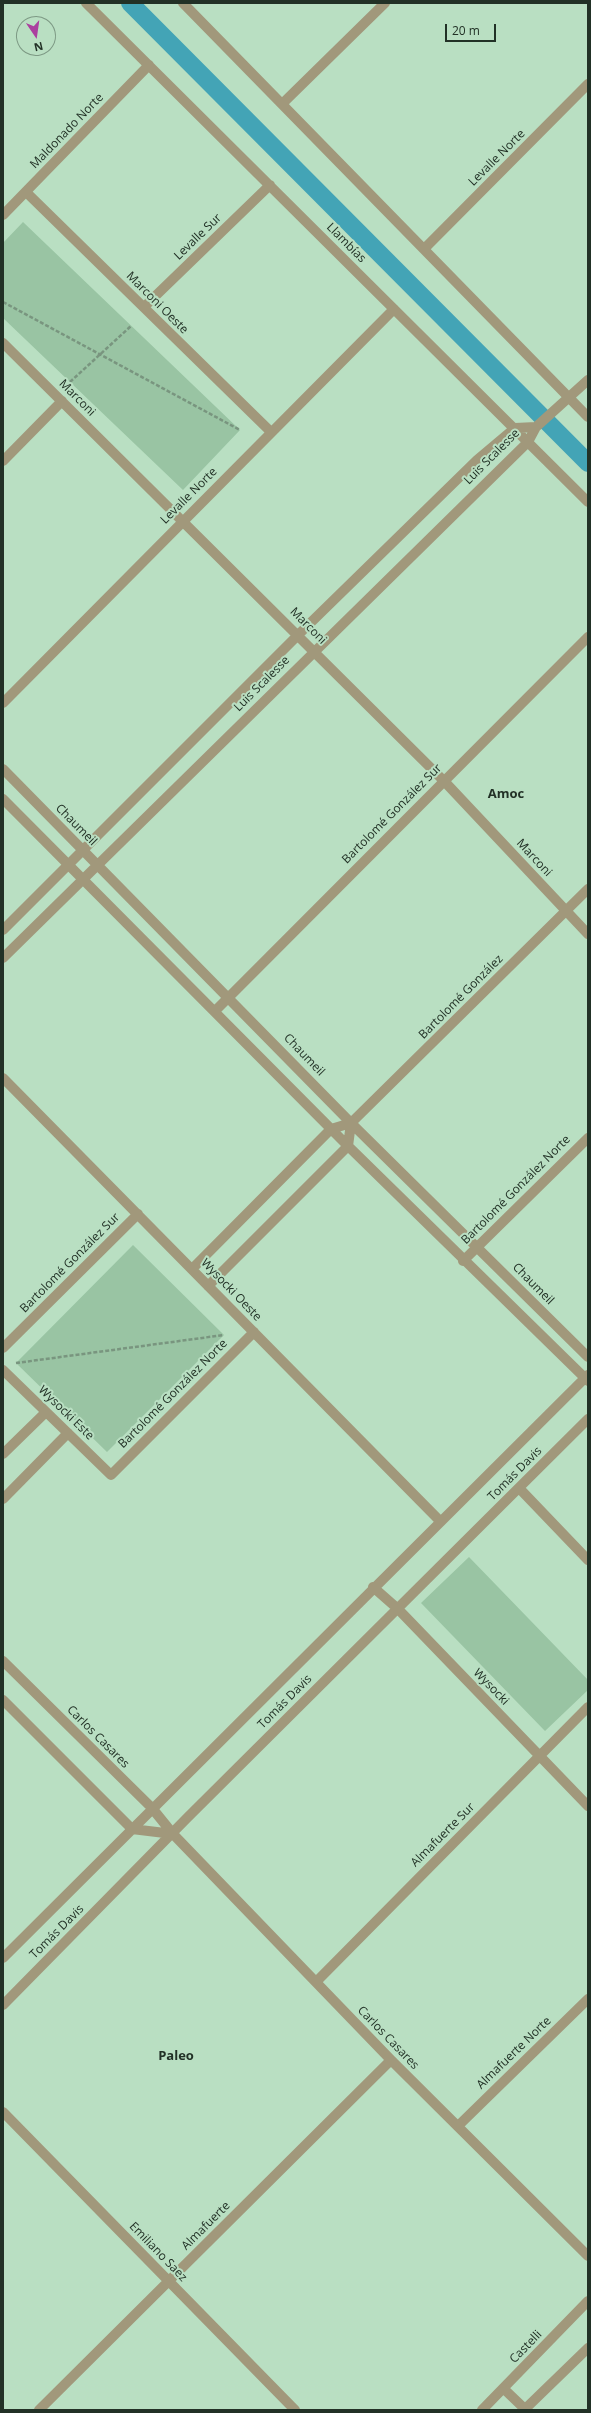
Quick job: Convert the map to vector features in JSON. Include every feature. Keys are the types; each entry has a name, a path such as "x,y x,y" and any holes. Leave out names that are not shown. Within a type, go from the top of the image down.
{"street":[{"name":"Llambías","path":"86,3 588,502"},
{"path":"183,3 588,416"},
{"path":"282,104 385,3"},
{"name":"Maldonado Norte","path":"3,215 149,65"},
{"name":"Levalle Norte","path":"424,249 588,84"},
{"name":"Levalle Sur","path":"144,307 270,185"},
{"name":"Marconi Oeste","path":"26,192 271,432"},
{"name":"Levalle Norte","path":"3,703 394,309"},
{"name":"Marconi","path":"3,343 299,634 444,781 588,934"},
{"name":"Luis Scalesse","path":"3,958 99,866 314,650 528,442 536,427 570,398 588,380"},
{"path":"3,461 62,402"},
{"name":"Luis Scalesse","path":"3,930 299,634 477,460 515,428 536,427"},
{"name":"Bartolomé González Sur","path":"215,1011 228,996 588,637"},
{"name":"Chaumeil","path":"3,769 228,996 351,1123 478,1246 588,1357"},
{"path":"3,799 463,1261 587,1379"},
{"name":"Bartolomé González","path":"192,1269 331,1129 351,1123 588,889"},
{"name":"Wysocki Oeste","path":"3,1078 440,1521"},
{"path":"208,1286 348,1146 351,1123"},
{"name":"Bartolomé González Norte","path":"463,1261 588,1138"},
{"name":"Bartolomé González Sur","path":"3,1348 138,1214"},
{"name":"Bartolomé González Norte","path":"111,1475 254,1332"},
{"name":"Wysocki Este","path":"3,1370 111,1475"},
{"name":"Tomás Davis","path":"3,1958 440,1521 587,1379"},
{"path":"3,1454 46,1412"},
{"name":"Tomás Davis","path":"3,2005 588,1420"},
{"path":"3,1499 68,1433"},
{"path":"519,1488 588,1560"},
{"name":"Wysocki","path":"373,1588 398,1609 588,1806"},
{"name":"Carlos Casares","path":"3,1661 152,1808 173,1834 391,2060 588,2256"},
{"path":"3,1700 132,1829 173,1834"},
{"name":"Almafuerte Sur","path":"316,1982 588,1707"},
{"name":"Almafuerte Norte","path":"458,2126 588,1999"},
{"name":"Almafuerte","path":"39,2410 391,2060"},
{"name":"Emiliano Saez","path":"3,2112 295,2410"},
{"name":"Castelli","path":"482,2410 588,2301"},
{"path":"504,2389 525,2410 588,2348"}],"path":[{"path":"3,302 240,430"},
{"path":"70,382 131,326"},
{"path":"16,1363 224,1335"}],"green space":[{"path":"23,222 240,430 183,490 3,318 3,243"},
{"path":"133,1245 224,1335 107,1452 16,1363"},
{"path":"469,1557 588,1680 588,1690 545,1731 421,1603"}],"waterway":[{"path":"130,3 588,463"}],"district":[{"name":"Amoc","path":"506,794"},
{"name":"Paleo","path":"176,2056"}]}
